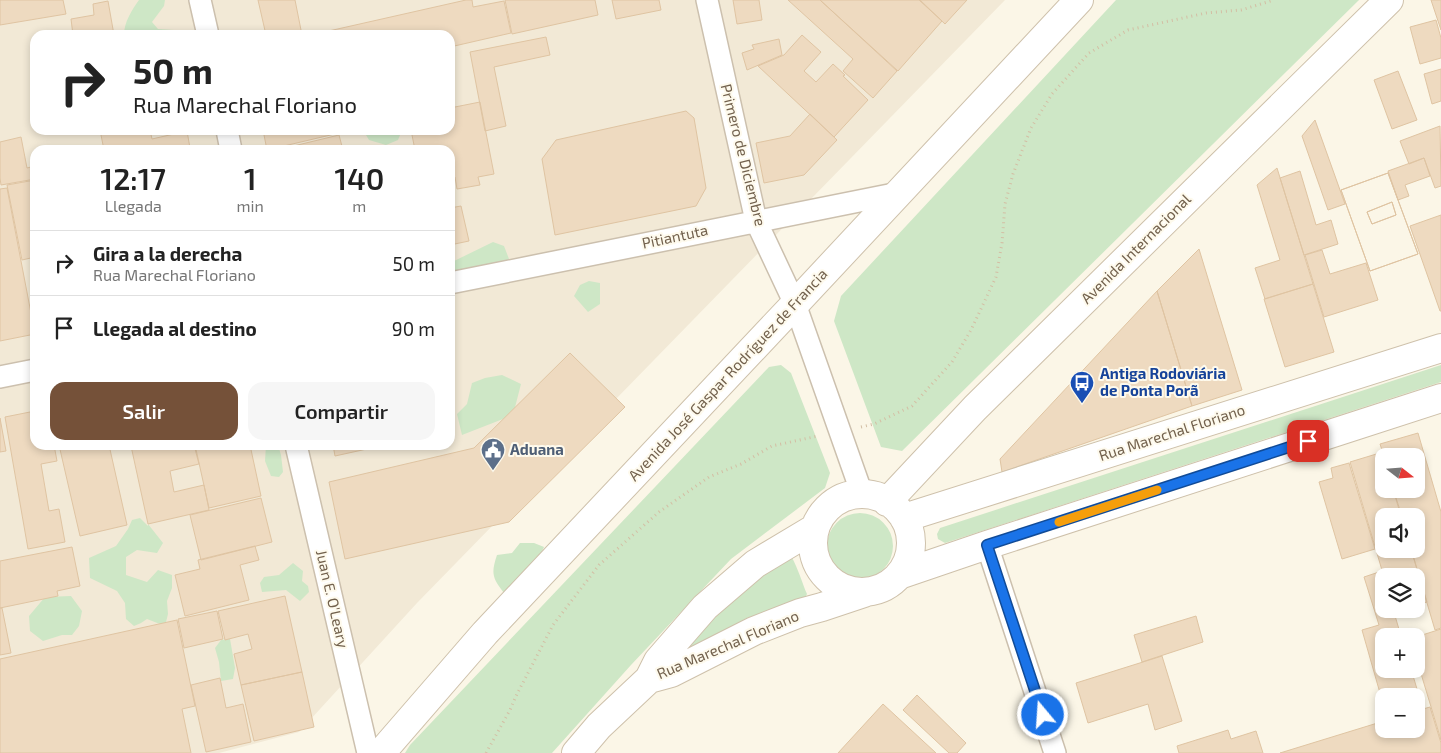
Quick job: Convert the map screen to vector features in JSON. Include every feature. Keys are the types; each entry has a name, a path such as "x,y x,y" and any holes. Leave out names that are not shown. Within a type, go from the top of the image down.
{"main road":[{"name":"Avenida José Gaspar Rodríguez de Francia","path":"381,753 484,632 796,304 1079,0"},
{"name":"Avenida Internacional","path":"896,510 975,408 1389,0"},
{"name":"Rua Marechal Floriano","path":"896,510 1441,348"},
{"path":"899,576 907,562 910,548 909,532 896,510 877,496 862,494 847,497 833,504 822,514 816,528 813,544 816,559 823,573 834,584 848,591 864,593 887,585 899,576 987,545 1441,398"},
{"path":"576,753 600,726 649,679 658,661 705,607 755,564 816,528"},
{"name":"Rua Marechal Floriano","path":"649,679 671,673 761,628 800,613 864,593"}],"street":[{"path":"200,0 207,30"},
{"name":"Primero de Diciembre","path":"707,0 756,221 796,304 862,494"},
{"name":"Pitiantuta","path":"455,282 899,192"},
{"path":"0,377 30,371"},
{"name":"Juan E. O'Leary","path":"297,450 368,753"},
{"path":"987,545 1055,753"}],"path":[{"path":"486,753 553,625 598,565 659,512 709,477 741,464 772,446 874,424 912,406 952,362 971,330 996,277 1002,243 1005,204 1013,174 1031,128 1052,94 1089,53 1128,30 1206,13 1241,10 1274,0"}],"shaded area":[{"path":"0,0 1005,0 417,603 299,732 219,753 0,753"}],"green space":[{"path":"139,0 165,0 164,6 152,22 158,29 174,30 124,30 131,12"},
{"path":"1116,0 1359,0 902,451 881,447 834,321 841,296"},
{"path":"366,135 400,135 398,140 386,145 369,140"},
{"path":"493,242 504,246 509,259 490,275 463,281 455,272 455,261"},
{"path":"589,281 600,283 600,304 588,312 574,296 580,285"},
{"path":"781,365 791,373 830,473 825,488 731,559 631,665 552,753 405,753 410,745 769,367"},
{"path":"1441,365 1441,382 945,543 938,539 937,534 940,528"},
{"path":"502,375 521,384 513,415 462,435 457,414 467,404 472,383"},
{"path":"266,450 280,450 283,472 279,477 271,476 265,461"},
{"path":"860,513 873,516 883,523 890,533 893,546 890,559 883,569 873,576 860,579 847,576 837,569 830,559 827,546 830,533 837,523 847,516"},
{"path":"140,518 148,526 148,524 163,543 157,553 137,550 126,557 126,575 147,582 158,570 172,575 172,588 167,601 168,614 165,626 147,619 134,626 126,619 125,603 117,591 90,578 89,558 116,546 132,520"},
{"path":"520,543 534,543 544,547 539,558 519,576 514,590 504,593 495,579 493,571 497,555 512,553"},
{"path":"789,554 807,594 805,598 747,618 689,650 683,651 730,602"},
{"path":"293,563 303,571 302,581 308,586 309,592 300,601 286,590 262,592 260,583 264,577 279,575"},
{"path":"71,596 82,611 79,626 72,635 62,635 43,641 30,631 29,616 45,597"},
{"path":"230,639 235,668 233,679 221,681 215,648 221,640"}],"building":[{"path":"0,0 63,0 66,14 0,25"},
{"path":"258,0 295,0 301,30 265,30"},
{"path":"472,0 473,7 504,1 511,33 455,46 455,30 333,30"},
{"path":"505,0 595,0 598,15 512,34"},
{"path":"612,0 659,0 661,10 616,19"},
{"path":"733,0 759,0 762,20 737,24"},
{"path":"788,0 820,0 897,71 873,98 843,71 853,59"},
{"path":"820,0 919,0 942,21 898,71"},
{"path":"920,0 967,0 945,24"},
{"path":"1431,0 1441,0 1441,30"},
{"path":"108,1 113,30 72,30 71,19 94,15 93,4"},
{"path":"1436,20 1441,38 1441,58 1420,64 1410,27"},
{"path":"802,35 821,52 804,71 816,82 833,64 868,100 834,137 758,66 784,55"},
{"path":"546,37 550,55 494,67 506,126 485,131 470,52"},
{"path":"779,39 782,55 747,70 742,53 754,49 752,45"},
{"path":"1441,69 1441,101 1432,104 1424,74"},
{"path":"1398,71 1417,120 1392,129 1374,80"},
{"path":"480,102 494,174 478,177 480,185 457,189 455,145 414,145 412,135 455,135 455,107"},
{"path":"686,111 694,118 706,188 696,206 555,235 542,159 556,140"},
{"path":"810,114 837,140 804,175 764,183 756,143 790,136"},
{"path":"1315,120 1345,204 1328,210 1302,136"},
{"path":"1440,126 1441,186 1435,188 1424,158 1409,164 1400,141"},
{"path":"101,135 151,135 152,139 170,135 188,135 189,145 103,145"},
{"path":"264,135 331,135 288,145 266,145"},
{"path":"339,135 342,145 298,145"},
{"path":"21,137 27,168 30,167 30,180 1,185 0,142"},
{"path":"1424,158 1430,176 1405,185 1409,196 1398,200 1388,171"},
{"path":"1277,168 1313,284 1265,299 1255,268 1280,260 1257,185"},
{"path":"1300,171 1316,225 1331,220 1338,244 1304,255 1280,178"},
{"path":"1388,173 1418,254 1370,271 1341,190","holes":["1392,202 1396,215 1372,224 1367,212"]},
{"path":"1388,173 1418,254 1370,271 1341,190"},
{"path":"30,181 30,258 22,260 7,185"},
{"path":"7,188 30,308 30,335 0,341 0,189"},
{"path":"1392,202 1396,215 1372,224 1367,212"},
{"path":"461,206 469,241 455,244 455,207"},
{"path":"1441,215 1441,311 1440,311 1410,226"},
{"path":"1199,249 1242,390 1192,406 1157,291"},
{"path":"1322,250 1330,274 1366,263 1378,300 1324,317 1305,255"},
{"path":"1313,284 1334,352 1285,367 1264,299"},
{"path":"1157,291 1192,406 1002,472 1000,459"},
{"path":"570,353 625,407 509,522 345,559 329,482 474,448"},
{"path":"30,412 30,450 55,450 57,461 41,464 49,511 59,509 65,542 28,549 5,417"},
{"path":"0,418 6,451 0,452"},
{"path":"1418,433 1422,448 1381,448 1380,444"},
{"path":"60,450 110,450 127,525 80,536"},
{"path":"132,450 195,450 199,464 170,471 174,492 204,485 209,510 148,524"},
{"path":"196,450 251,450 261,496 209,508"},
{"path":"334,450 362,450 335,456"},
{"path":"1375,454 1375,498 1396,498 1399,508 1375,508 1375,547 1350,462"},
{"path":"1425,457 1441,512 1441,628 1435,630 1425,596 1425,568 1417,568 1414,558 1425,558 1425,508 1399,508 1396,498 1425,498"},
{"path":"1349,463 1375,549 1342,559 1319,482 1333,478 1331,468"},
{"path":"261,498 272,542 201,560 190,515"},
{"path":"255,546 259,560 240,565 249,600 185,616 175,575 200,569 198,560"},
{"path":"72,547 80,586 57,591 58,596 0,608 0,561"},
{"path":"1378,558 1414,558 1417,568 1381,568"},
{"path":"1375,573 1375,612 1364,577"},
{"path":"285,596 302,672 241,685 234,654 252,649 248,634 225,640 218,611"},
{"path":"0,608 2,608 11,653 0,655"},
{"path":"217,611 223,639 184,648 178,619"},
{"path":"1196,616 1203,642 1142,662 1134,635"},
{"path":"1377,618 1396,618 1399,628 1375,628 1375,676 1362,630 1379,625"},
{"path":"177,620 195,706 182,709 191,753 0,753 0,659"},
{"path":"1441,629 1441,740 1422,678 1425,678 1425,634"},
{"path":"1162,656 1182,721 1155,730 1148,704 1088,723 1076,683"},
{"path":"302,672 314,727 254,741 241,685"},
{"path":"220,678 226,708 243,704 251,742 206,752 191,685"},
{"path":"1376,678 1414,678 1417,688 1379,688"},
{"path":"917,695 966,743 957,753 949,753 903,710"},
{"path":"883,704 936,753 838,753"},
{"path":"1430,707 1441,743 1441,753 1280,753 1375,724 1375,738 1425,738 1425,708"},
{"path":"1228,730 1231,739 1256,731 1263,753 1179,753 1177,746"}],"slow traffic":[{"path":"1059,522 1157,490"}],"place":[{"name":"Antiga Rodoviária de Ponta Porã","path":"1082,404"},
{"name":"Aduana","path":"493,471"}],"route":[{"path":"1043,715 987,545 1308,441"}]}
